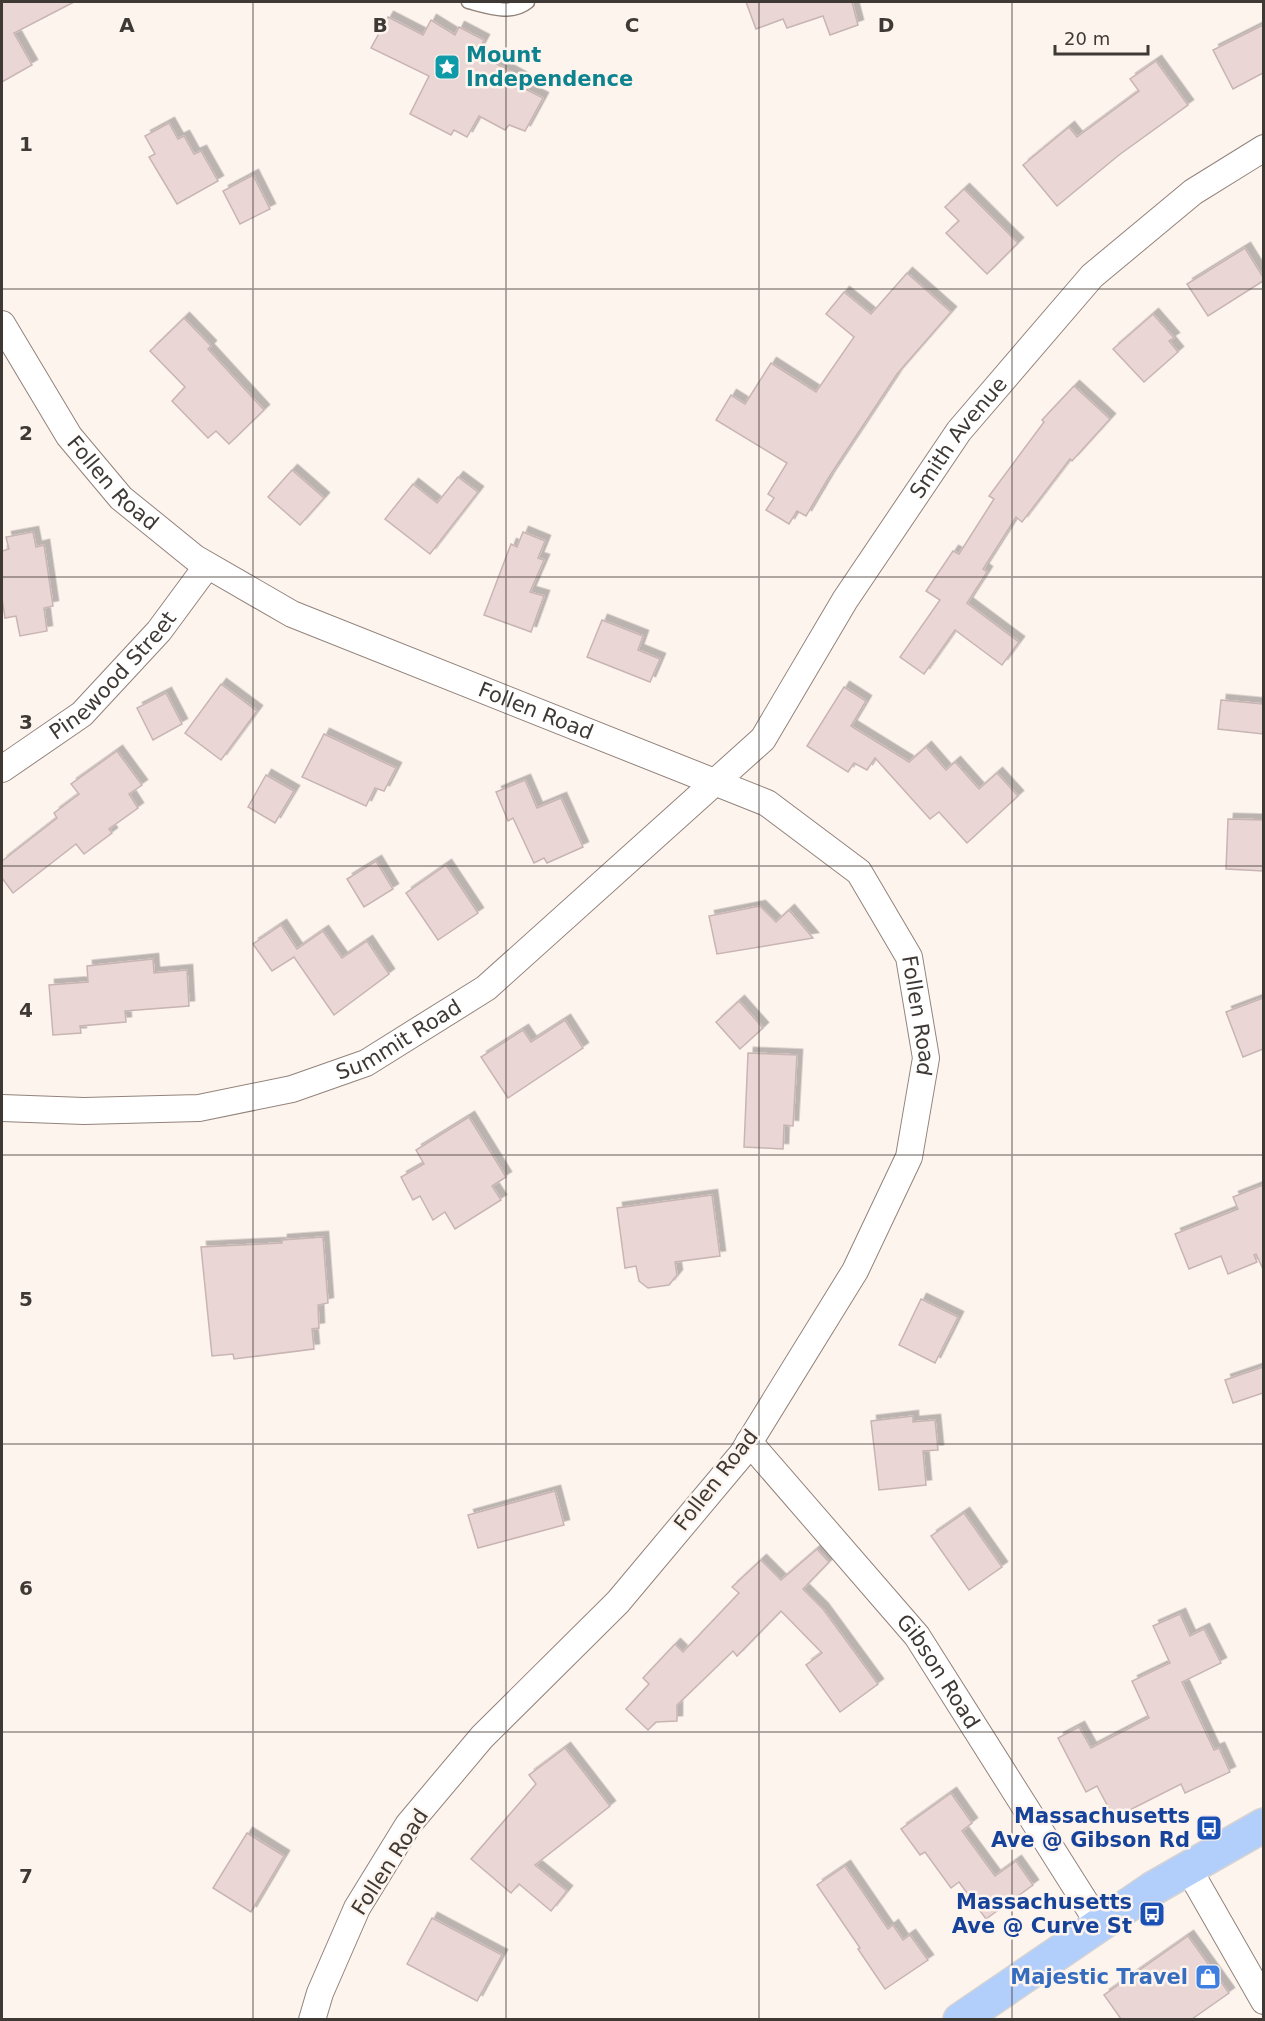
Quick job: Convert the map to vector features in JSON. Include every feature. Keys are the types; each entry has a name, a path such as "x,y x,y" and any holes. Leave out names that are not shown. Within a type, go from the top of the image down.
{"main road":[{"path":"960,2019 1152,1889 1263,1825"}],"street":[{"name":"Smith Avenue","path":"714,783 763,739 845,600 959,431 1092,276 1193,192 1263,148"},
{"name":"Follen Road","path":"2,324 69,436 121,498 195,558 292,614 767,803 859,872 909,957 926,1058 909,1157 855,1271 742,1454 618,1602 482,1737 408,1825 357,1908 320,1993 312,2019"},
{"name":"Pinewood Street","path":"2,769 81,714 159,631 207,566"},
{"name":"Summit Road","path":"2,1108 84,1111 199,1108 292,1089 366,1063 486,988 714,783"},
{"name":"Gibson Road","path":"749,1442 917,1636 1099,1924"},
{"path":"1188,1868 1263,2001"}],"lane":[{"path":"468,2 494,9 513,10 528,2"}],"building":[{"path":"2,2 74,2 14,33 32,65 2,82"},
{"path":"746,2 852,2 858,25 830,35 823,16 787,28 783,19 756,29"},
{"path":"388,17 423,35 431,20 455,35 459,27 484,40 477,53 531,83 527,90 543,98 525,131 509,125 505,130 479,116 467,137 454,130 451,135 410,114 429,76 371,48"},
{"path":"1263,25 1263,73 1233,89 1213,50"},
{"path":"1156,61 1188,105 1119,155 1057,206 1023,165 1069,127 1077,137 1139,91 1130,79"},
{"path":"169,123 178,139 184,136 194,154 201,151 218,181 177,204 149,157 155,154 145,136"},
{"path":"253,175 270,209 240,224 223,191"},
{"path":"964,189 1018,243 987,274 946,233 959,221 945,207"},
{"path":"1245,248 1263,277 1263,281 1208,316 1187,284"},
{"path":"907,273 951,312 897,374 806,516 797,511 789,524 766,510 774,498 768,494 787,463 716,420 731,395 745,404 771,363 816,392 854,337 826,314 844,292 871,314"},
{"path":"1153,314 1174,338 1169,341 1178,352 1144,382 1113,349"},
{"path":"184,318 211,346 208,349 264,410 229,444 216,431 208,438 172,401 185,387 150,351"},
{"path":"1074,386 1110,419 1072,461 1070,459 1022,522 1016,517 983,569 987,572 967,603 1019,642 1002,665 955,630 924,674 900,657 940,600 926,591 953,551 959,554 994,499 989,496 1044,422 1042,420"},
{"path":"292,470 324,498 300,525 268,497"},
{"path":"458,477 478,492 430,554 385,519 413,484 437,503"},
{"path":"33,532 36,547 44,545 53,606 44,608 47,631 20,636 16,616 5,618 2,598 2,551 9,549 6,537"},
{"path":"523,532 545,541 538,558 544,560 530,592 544,596 531,632 484,615 511,544 517,547"},
{"path":"602,620 643,636 638,650 660,659 650,682 587,657"},
{"path":"221,684 257,711 221,760 185,733"},
{"path":"844,687 866,701 851,726 909,762 926,747 946,770 955,762 979,789 997,773 1018,796 967,843 939,812 930,819 875,758 867,770 854,763 848,772 807,746"},
{"path":"166,693 182,724 153,740 137,708"},
{"path":"1221,700 1263,704 1263,734 1218,729"},
{"path":"324,734 396,768 384,791 375,788 366,806 302,777"},
{"path":"117,751 142,785 129,794 138,808 109,829 112,833 84,854 76,844 13,893 2,878 2,861 57,818 54,813 79,794 71,784"},
{"path":"266,775 294,791 275,823 248,807"},
{"path":"525,780 537,808 561,798 583,847 547,863 544,858 534,863 513,818 508,821 496,792"},
{"path":"1228,819 1263,820 1263,871 1226,869"},
{"path":"376,861 393,889 364,907 347,879"},
{"path":"446,865 478,913 438,940 406,893"},
{"path":"760,906 776,922 789,910 813,938 717,954 709,916"},
{"path":"281,925 297,949 323,931 342,958 367,941 389,974 334,1015 294,957 272,971 253,944"},
{"path":"153,959 154,973 187,970 189,1006 125,1011 126,1022 80,1026 81,1033 53,1035 49,985 88,982 87,966"},
{"path":"1263,998 1263,1049 1243,1057 1226,1012"},
{"path":"739,1001 763,1028 740,1049 716,1022"},
{"path":"565,1020 583,1048 508,1098 481,1057 523,1030 531,1042"},
{"path":"748,1053 797,1055 793,1126 784,1125 783,1149 744,1147"},
{"path":"469,1117 506,1177 492,1186 501,1200 455,1229 445,1212 433,1220 420,1196 413,1200 401,1177 424,1164 416,1150"},
{"path":"1263,1185 1263,1269 1256,1254 1254,1255 1257,1262 1228,1274 1221,1256 1189,1269 1175,1234 1238,1209 1233,1197"},
{"path":"712,1195 720,1256 675,1262 677,1275 669,1285 648,1288 639,1281 636,1266 625,1268 617,1208"},
{"path":"323,1237 328,1303 318,1305 319,1328 312,1329 314,1349 234,1359 233,1354 212,1356 201,1247 282,1243 282,1240"},
{"path":"921,1299 958,1317 935,1363 899,1345"},
{"path":"1263,1367 1263,1393 1233,1403 1225,1380"},
{"path":"913,1416 913,1422 935,1420 938,1450 923,1451 926,1485 879,1490 871,1421"},
{"path":"555,1491 564,1525 478,1548 468,1515"},
{"path":"964,1513 1002,1567 969,1590 931,1536"},
{"path":"817,1549 829,1562 803,1589 823,1609 878,1684 840,1712 806,1665 822,1653 781,1611 737,1656 733,1651 677,1705 677,1721 656,1722 648,1730 626,1709 649,1684 643,1678 675,1644 683,1652 739,1593 732,1587 761,1560 781,1580"},
{"path":"1180,1614 1190,1636 1204,1629 1221,1663 1182,1682 1214,1750 1219,1748 1230,1772 1185,1793 1181,1784 1114,1818 1097,1786 1086,1792 1058,1738 1079,1727 1091,1748 1149,1718 1132,1681 1170,1663 1153,1626"},
{"path":"565,1748 610,1806 535,1865 567,1891 551,1911 519,1884 511,1893 471,1859 536,1784 529,1775"},
{"path":"951,1793 972,1823 962,1831 995,1876 1016,1861 1033,1885 986,1919 959,1882 951,1888 925,1852 920,1855 901,1829"},
{"path":"247,1833 284,1856 251,1912 213,1888"},
{"path":"845,1866 888,1929 893,1925 903,1940 910,1935 928,1960 885,1989 817,1885"},
{"path":"432,1918 502,1955 477,2001 407,1964"},
{"path":"1188,1936 1229,1993 1192,2019 1121,2019 1104,1995"}],"place":[{"name":"Mount Independence","path":"447,67"},
{"name":"Massachusetts Ave @ Gibson Rd","path":"1209,1828"},
{"name":"Massachusetts Ave @ Curve St","path":"1152,1914"},
{"name":"Majestic Travel","path":"1208,1977"}]}
